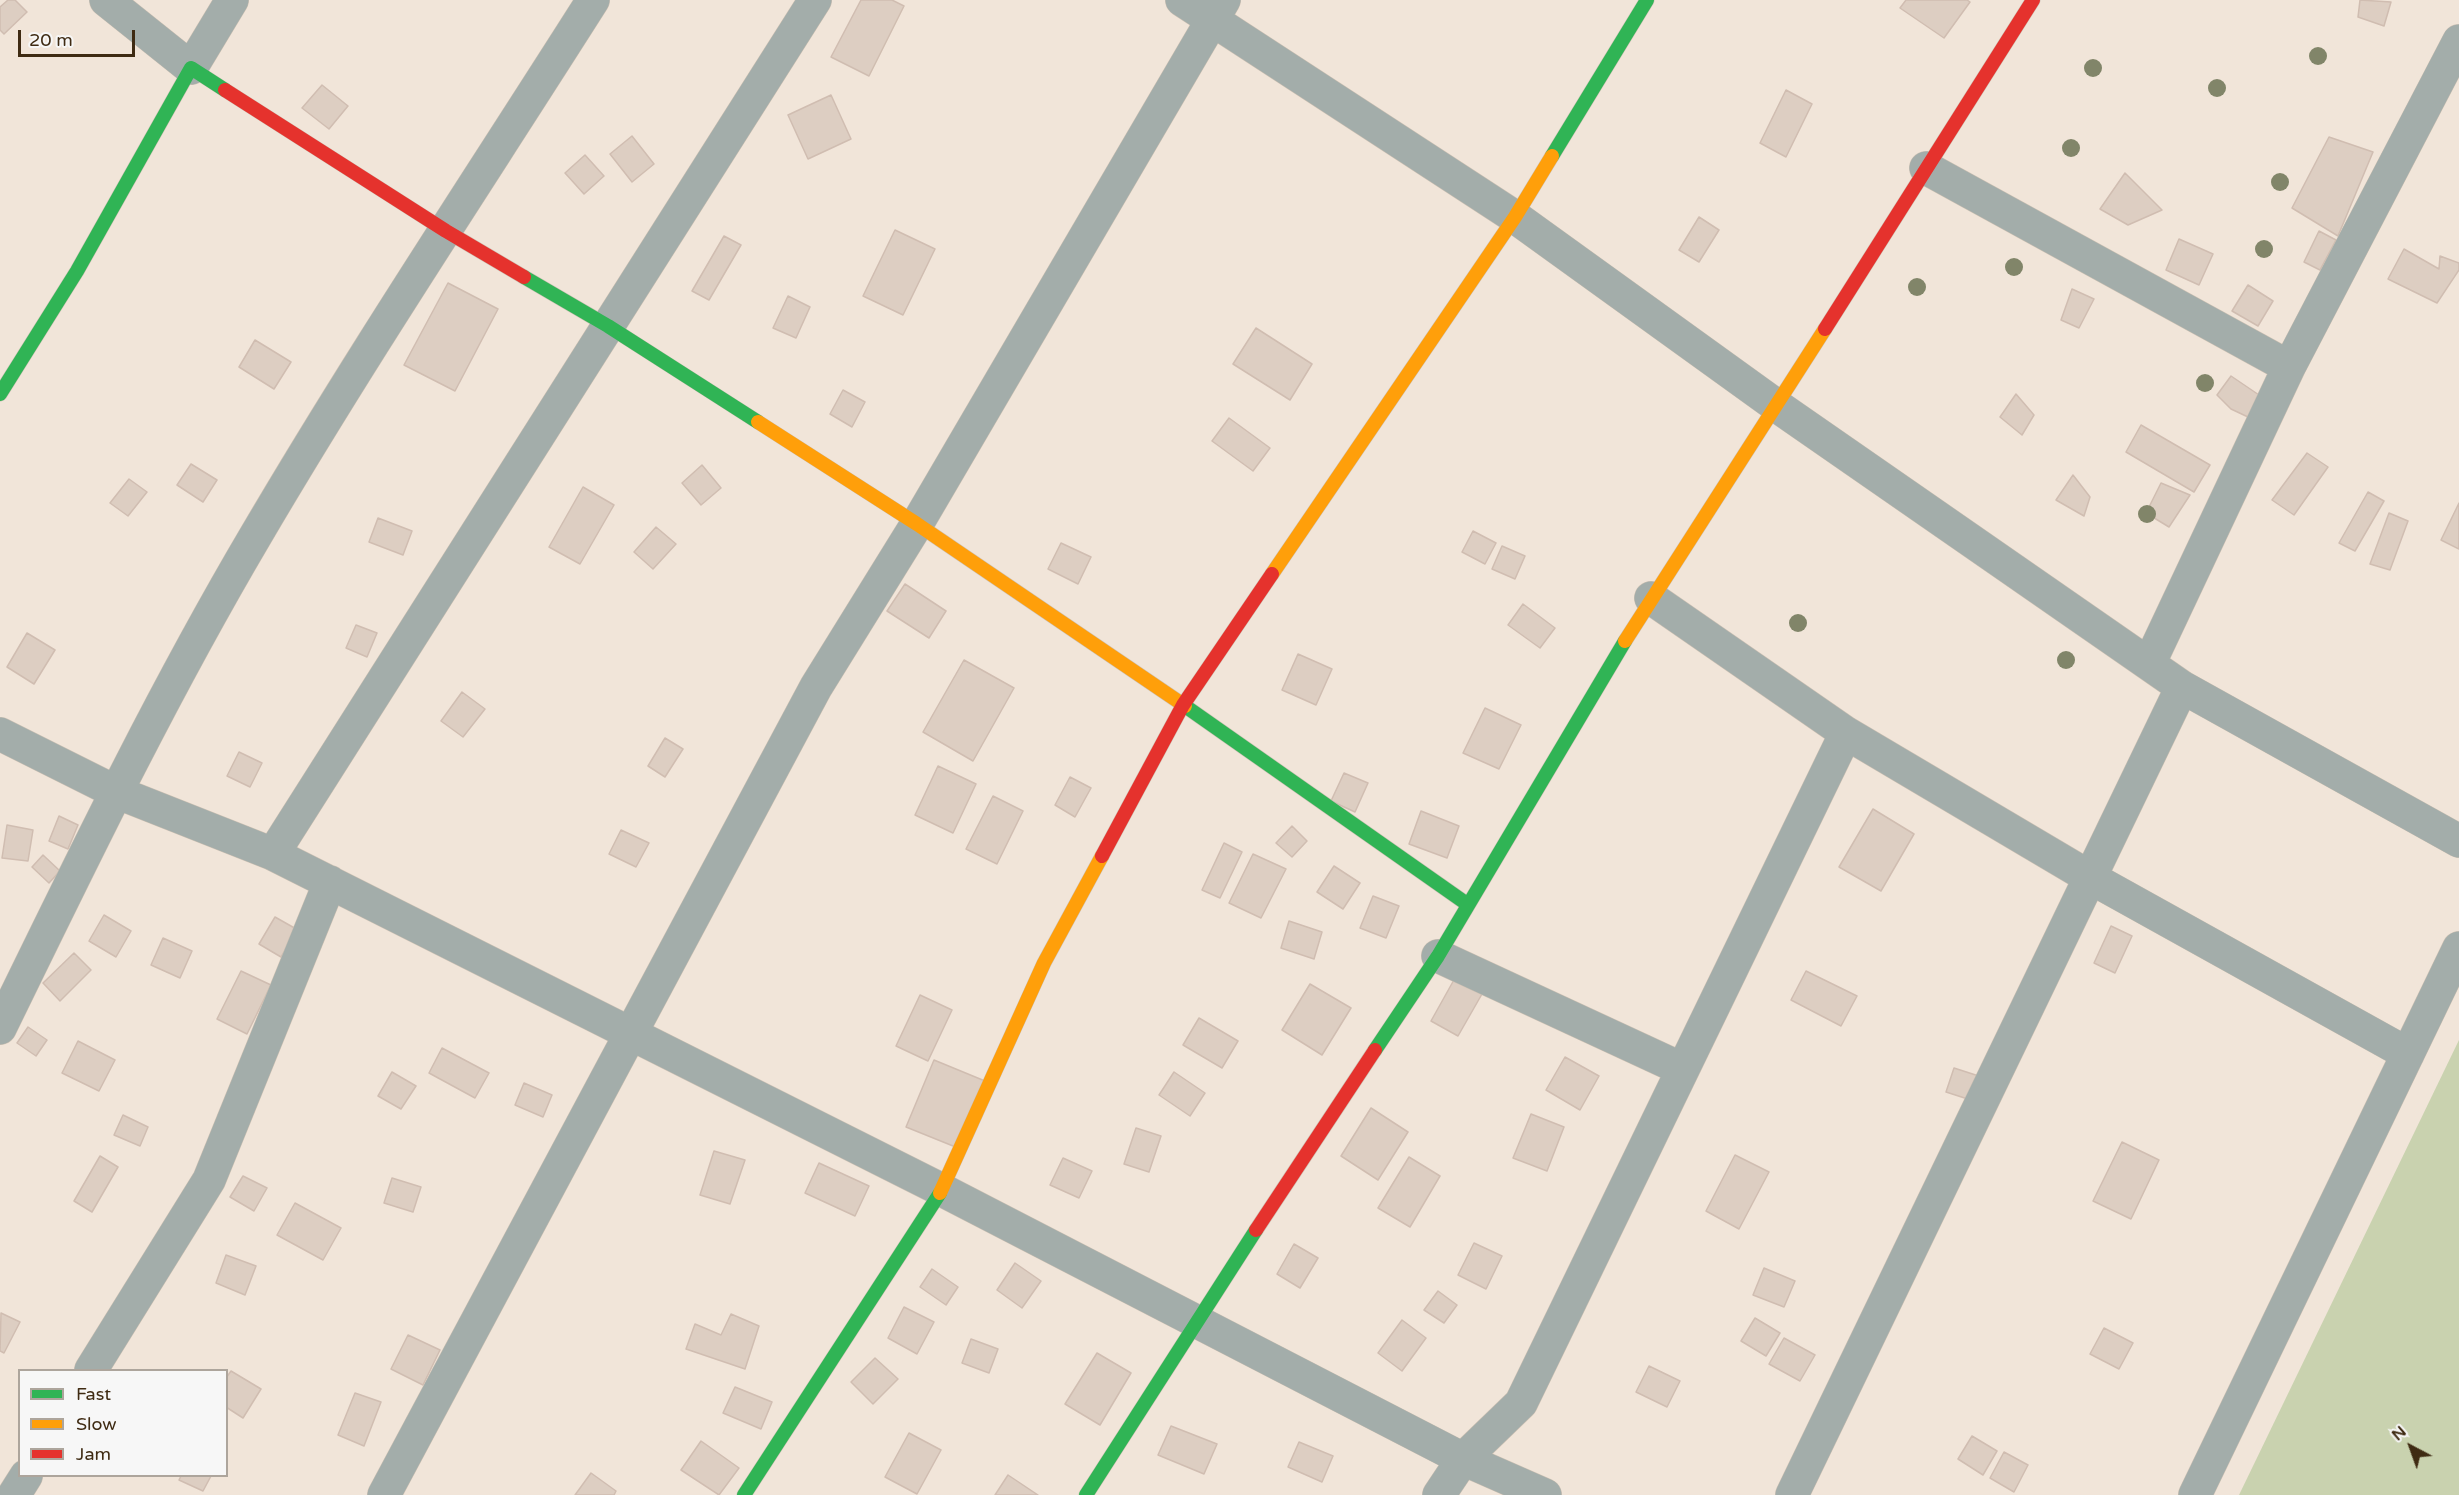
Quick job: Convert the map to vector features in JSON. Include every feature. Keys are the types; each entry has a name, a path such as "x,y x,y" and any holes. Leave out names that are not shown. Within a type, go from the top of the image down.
{"street":[{"path":"106,0 191,68 446,231 608,326 917,524 1184,705 1467,904"},
{"path":"0,394 77,271 191,68 232,0"},
{"path":"0,1028 116,792 255,537 593,0"},
{"path":"273,854 815,0"},
{"path":"1182,0 1218,10 1515,218 1777,406 2182,687 2459,841"},
{"path":"744,1495 942,1190 1044,963 1184,705 1515,218 1647,0"},
{"path":"1086,1495 1194,1322 1438,956 1651,598 1777,406 2033,0"},
{"path":"384,1495 816,687 917,524 1218,10"},
{"path":"2149,664 2289,367 2459,41"},
{"path":"1926,168 2289,367"},
{"path":"1651,598 1846,733 2091,878 2408,1054"},
{"path":"1792,1495 2182,687"},
{"path":"1439,1495 1463,1459 1521,1403 1846,733"},
{"path":"0,734 116,792 273,854 330,882 942,1190 1463,1459 1545,1495"},
{"path":"92,1369 209,1180 330,882"},
{"path":"2195,1495 2459,948"},
{"path":"1438,956 1682,1069"}],"green space":[{"path":"2459,1040 2459,1495 2239,1495"}],"building":[{"path":"8,0 15,0 27,12 4,34 0,30 0,7"},
{"path":"861,0 892,0 904,6 869,76 831,57"},
{"path":"1906,0 1967,0 1970,2 1944,38 1900,8"},
{"path":"2360,0 2391,2 2384,26 2358,17"},
{"path":"322,85 348,106 329,129 302,108"},
{"path":"1786,90 1812,104 1786,157 1760,143"},
{"path":"831,95 851,139 808,159 788,115"},
{"path":"632,136 654,164 632,182 610,154"},
{"path":"2329,137 2373,152 2338,236 2292,208"},
{"path":"585,155 604,176 584,194 565,173"},
{"path":"2125,173 2162,210 2128,225 2100,209"},
{"path":"1699,217 1719,230 1699,262 1679,250"},
{"path":"895,230 935,249 903,315 863,296"},
{"path":"2319,231 2336,240 2320,270 2304,262"},
{"path":"724,236 741,245 709,300 692,291"},
{"path":"2179,239 2213,254 2199,285 2166,270"},
{"path":"2404,249 2439,269 2440,256 2459,263 2459,270 2437,303 2388,279"},
{"path":"448,283 498,309 455,391 404,365"},
{"path":"2248,285 2273,301 2258,326 2232,311"},
{"path":"2072,289 2094,299 2079,328 2061,320"},
{"path":"788,296 810,307 796,338 773,328"},
{"path":"1256,328 1312,364 1290,400 1233,364"},
{"path":"255,340 291,362 274,389 239,367"},
{"path":"2231,376 2262,397 2248,417 2231,409 2217,395"},
{"path":"843,390 865,402 852,427 830,414"},
{"path":"2016,394 2034,415 2022,435 2000,417"},
{"path":"1229,418 1270,448 1253,471 1212,441"},
{"path":"2141,425 2210,465 2194,492 2126,452"},
{"path":"2307,453 2328,467 2294,515 2272,500"},
{"path":"191,464 217,480 203,502 177,485"},
{"path":"702,465 721,488 701,505 682,483"},
{"path":"2073,475 2090,497 2084,516 2056,500"},
{"path":"129,479 147,492 128,516 110,503"},
{"path":"2161,483 2190,495 2169,527 2146,513"},
{"path":"583,487 614,505 580,564 549,547"},
{"path":"2368,492 2384,501 2355,551 2339,543"},
{"path":"2459,503 2459,549 2441,540"},
{"path":"2389,513 2408,521 2390,570 2370,564"},
{"path":"378,518 412,531 403,555 369,542"},
{"path":"656,527 676,544 653,569 634,552"},
{"path":"1473,531 1496,543 1485,564 1462,552"},
{"path":"1061,543 1091,557 1078,584 1048,569"},
{"path":"1502,546 1525,556 1515,579 1492,569"},
{"path":"905,584 946,611 929,638 887,611"},
{"path":"1523,604 1555,628 1540,648 1508,625"},
{"path":"356,625 377,633 367,657 346,648"},
{"path":"27,633 55,650 34,684 7,667"},
{"path":"1298,654 1332,669 1316,705 1282,690"},
{"path":"964,660 1014,688 973,761 923,732"},
{"path":"462,692 485,709 463,737 441,721"},
{"path":"1485,708 1521,725 1499,769 1463,753"},
{"path":"665,738 683,749 665,777 648,766"},
{"path":"239,752 262,763 250,787 227,776"},
{"path":"938,766 976,784 953,833 915,815"},
{"path":"1344,773 1368,783 1355,812 1331,801"},
{"path":"1070,777 1091,788 1075,817 1055,805"},
{"path":"993,796 1023,811 997,864 966,849"},
{"path":"1873,809 1914,834 1881,891 1839,867"},
{"path":"1421,811 1459,826 1447,858 1409,844"},
{"path":"59,816 78,825 68,849 49,841"},
{"path":"7,825 33,830 28,861 2,858"},
{"path":"1292,826 1307,841 1292,857 1276,843"},
{"path":"621,830 649,843 636,867 609,854"},
{"path":"1224,843 1242,852 1220,898 1202,890"},
{"path":"1253,854 1286,869 1261,918 1229,903"},
{"path":"43,855 60,871 49,883 32,867"},
{"path":"1334,866 1360,883 1343,909 1317,892"},
{"path":"1373,896 1399,906 1386,938 1360,928"},
{"path":"104,915 131,931 116,957 89,941"},
{"path":"275,917 298,930 281,957 259,944"},
{"path":"1289,921 1322,932 1314,959 1281,948"},
{"path":"2111,926 2132,936 2115,973 2094,963"},
{"path":"163,938 192,951 180,978 151,965"},
{"path":"74,953 91,970 60,1001 43,983"},
{"path":"241,971 271,985 247,1034 217,1019"},
{"path":"1806,971 1857,996 1841,1026 1791,1000"},
{"path":"1455,978 1482,994 1458,1036 1431,1021"},
{"path":"1310,984 1351,1008 1322,1055 1282,1030"},
{"path":"920,995 952,1010 928,1061 896,1046"},
{"path":"1199,1018 1238,1041 1222,1068 1183,1045"},
{"path":"28,1027 47,1040 36,1056 17,1043"},
{"path":"78,1041 115,1060 99,1091 62,1073"},
{"path":"442,1048 489,1073 475,1098 429,1073"},
{"path":"1565,1057 1599,1076 1580,1110 1546,1090"},
{"path":"934,1060 985,1081 958,1148 906,1127"},
{"path":"1954,1068 1985,1078 1977,1102 1946,1092"},
{"path":"392,1072 416,1086 401,1109 378,1096"},
{"path":"1174,1072 1205,1093 1190,1116 1159,1095"},
{"path":"524,1083 552,1095 543,1117 515,1105"},
{"path":"1371,1108 1408,1132 1378,1180 1341,1156"},
{"path":"1531,1114 1564,1127 1547,1171 1513,1158"},
{"path":"123,1115 148,1127 140,1146 114,1135"},
{"path":"1136,1128 1161,1136 1149,1172 1124,1164"},
{"path":"2122,1142 2159,1160 2131,1219 2093,1201"},
{"path":"714,1151 745,1160 730,1204 700,1195"},
{"path":"1735,1155 1769,1172 1739,1229 1706,1211"},
{"path":"100,1156 118,1167 92,1212 74,1201"},
{"path":"1409,1157 1440,1176 1410,1227 1378,1208"},
{"path":"1063,1158 1092,1171 1079,1198 1050,1185"},
{"path":"819,1163 869,1186 855,1216 805,1193"},
{"path":"243,1176 267,1188 254,1211 230,1197"},
{"path":"392,1178 421,1187 413,1212 384,1203"},
{"path":"295,1203 341,1228 323,1260 277,1235"},
{"path":"1474,1243 1502,1256 1486,1289 1458,1275"},
{"path":"1294,1244 1318,1258 1300,1288 1277,1274"},
{"path":"226,1255 256,1266 245,1295 216,1283"},
{"path":"1015,1263 1041,1281 1022,1308 997,1290"},
{"path":"1764,1268 1795,1281 1784,1307 1753,1295"},
{"path":"932,1269 958,1287 946,1305 920,1287"},
{"path":"1438,1291 1457,1305 1444,1323 1424,1310"},
{"path":"904,1307 934,1322 917,1354 888,1338"},
{"path":"1,1313 20,1322 4,1353 0,1351"},
{"path":"731,1314 759,1326 745,1369 686,1349 695,1324 721,1335"},
{"path":"1755,1318 1780,1333 1766,1356 1741,1341"},
{"path":"1402,1320 1426,1338 1402,1371 1378,1353"},
{"path":"2104,1328 2133,1343 2119,1369 2090,1354"},
{"path":"408,1335 440,1350 423,1385 391,1369"},
{"path":"1784,1338 1815,1355 1800,1381 1769,1364"},
{"path":"971,1339 998,1349 989,1373 962,1363"},
{"path":"1097,1353 1131,1373 1100,1425 1065,1404"},
{"path":"875,1358 898,1379 873,1404 851,1382"},
{"path":"1649,1366 1680,1381 1667,1407 1636,1392"},
{"path":"231,1371 261,1389 243,1418 228,1408 228,1375"},
{"path":"735,1387 772,1402 761,1429 723,1413"},
{"path":"355,1393 381,1402 364,1446 338,1435"},
{"path":"1171,1426 1217,1444 1204,1474 1158,1455"},
{"path":"909,1433 941,1450 917,1494 885,1477"},
{"path":"1972,1436 1997,1451 1983,1475 1958,1459"},
{"path":"701,1441 739,1468 719,1495 681,1470"},
{"path":"1299,1442 1333,1456 1322,1482 1288,1467"},
{"path":"2004,1452 2028,1465 2014,1492 1990,1478"},
{"path":"591,1473 616,1491 614,1495 575,1495"},
{"path":"1008,1475 1038,1495 995,1495"},
{"path":"180,1477 210,1477 203,1491 179,1480"}],"traffic: fast":[{"path":"1552,156 1647,0"},
{"path":"0,394 77,271 191,68 225,90"},
{"path":"524,277 608,326 758,422"},
{"path":"1375,1050 1438,956 1625,641"},
{"path":"1185,706 1467,904"},
{"path":"744,1495 940,1193"},
{"path":"1086,1495 1256,1230"}],"traffic: slow":[{"path":"1272,574 1515,217 1552,156"},
{"path":"1625,641 1825,329"},
{"path":"758,422 917,524 1185,706"},
{"path":"940,1193 1044,963 1102,856"}],"traffic: jam":[{"path":"1825,329 2033,0"},
{"path":"225,90 446,231 524,277"},
{"path":"1102,856 1183,705 1272,574"},
{"path":"1256,1230 1375,1050"}]}
